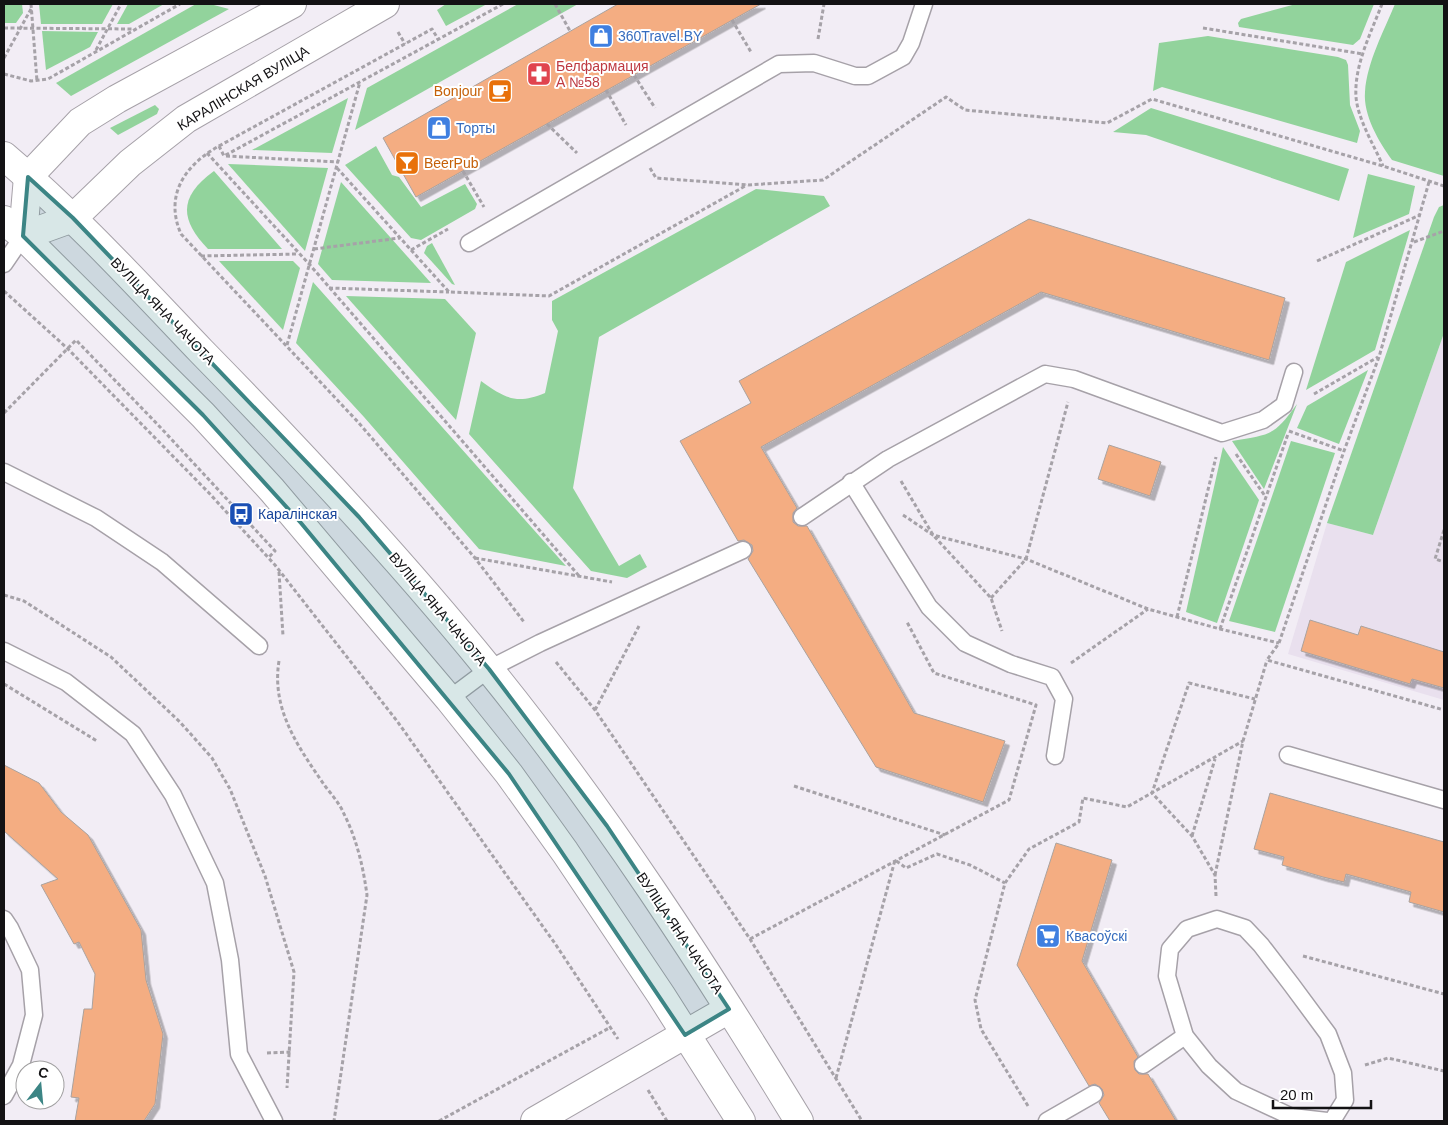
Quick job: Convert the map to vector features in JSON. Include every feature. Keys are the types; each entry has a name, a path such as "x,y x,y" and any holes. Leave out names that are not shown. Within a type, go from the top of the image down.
{"main road":[{"path":"292,4 117,98 80,122 28,177 14,228 203,414 272,490 449,699 509,774 565,852 661,995 741,1121"},
{"name":"КАРАЛІНСКАЯ ВУЛІЦА","path":"14,228 73,218 130,163 186,119 385,4"},
{"name":"ВУЛІЦА ЯНА ЧАЧОТА","path":"4,156 73,218 359,517 490,669 607,826 729,1008 799,1121"},
{"path":"536,1121 729,1008"}],"lane":[{"path":"469,243 779,64 814,63 855,76 868,76 903,57 912,43 924,4"},
{"path":"4,264 14,228"},
{"path":"802,517 888,458 1045,374 1074,379 1222,433 1263,420 1284,405 1294,372"},
{"path":"4,472 96,518 162,562 259,646"},
{"path":"851,482 929,607 965,643 1011,664 1052,677 1064,698 1055,756"},
{"path":"449,699 490,669 540,643 743,550"},
{"path":"4,651 66,682 133,734 173,795 215,883 230,960 239,1054 274,1121"},
{"path":"1288,756 1444,800"},
{"path":"4,919 30,970 34,1015 21,1065 4,1096"},
{"path":"1327,1121 1292,1117 1236,1091 1208,1066 1185,1036 1167,976 1170,949 1187,929 1217,919 1245,928 1261,945 1328,1034 1343,1073 1345,1100 1332,1121"},
{"path":"1142,1065 1185,1036"},
{"path":"1047,1121 1094,1094"}],"path":[{"path":"31,4 38,81"},
{"path":"96,51 121,4"},
{"path":"4,74 38,81 48,79 180,4"},
{"path":"224,156 503,4"},
{"path":"555,4 570,31"},
{"path":"1382,4 1362,54 1358,69 1356,97 1360,113 1383,166"},
{"path":"4,58 31,9"},
{"path":"732,20 752,53"},
{"path":"4,28 135,29"},
{"path":"1203,28 1362,54"},
{"path":"176,195 185,174 198,158 432,29 438,39"},
{"path":"634,75 660,116"},
{"path":"287,346 360,82"},
{"path":"606,90 656,178 748,185 823,180 946,97 965,110 1107,123 1152,99 1383,166 1444,186"},
{"path":"547,124 580,157"},
{"path":"219,146 224,156"},
{"path":"207,153 310,265 580,577"},
{"path":"224,156 338,162"},
{"path":"336,168 449,292"},
{"path":"463,170 485,207"},
{"path":"1217,919 1215,875 1243,741 1255,699 1267,660 1279,643 1344,451 1379,357 1429,182"},
{"path":"328,288 549,296 748,185"},
{"path":"1317,261 1420,215"},
{"path":"1413,243 1444,231"},
{"path":"314,249 400,238"},
{"path":"201,256 298,254"},
{"path":"4,291 67,348 209,493 279,571 397,721 556,945 611,1027 667,1121"},
{"path":"4,413 76,340 162,428 275,551 268,558"},
{"path":"1310,396 1379,357"},
{"path":"991,598 1026,559 1074,379"},
{"path":"1220,629 1292,423"},
{"path":"1289,431 1344,451"},
{"path":"1222,433 1265,496"},
{"path":"1177,617 1222,433"},
{"path":"888,458 933,534 991,598 1011,664"},
{"path":"1444,530 1435,559 1444,562"},
{"path":"933,534 1026,559 1148,609 1279,643"},
{"path":"475,558 658,590 595,710"},
{"path":"279,571 283,639"},
{"path":"750,939 1009,800 1036,704 1052,677 1148,609"},
{"path":"906,622 934,673 1036,704"},
{"path":"280,658 277,676 285,722 310,764 344,813 362,858 367,894 334,1121"},
{"path":"1267,660 1444,710"},
{"path":"1152,793 1189,683 1255,699"},
{"path":"4,684 100,742"},
{"path":"1032,1113 981,1029 975,1000 1005,883 1029,849 1079,822 1083,798 1128,806 1243,741"},
{"path":"1192,836 1215,758"},
{"path":"794,786 945,835"},
{"path":"1152,793 1192,836 1215,875"},
{"path":"895,860 906,868 937,854 970,865 1005,883"},
{"path":"836,1079 895,860"},
{"path":"1261,945 1444,994"},
{"path":"439,1121 611,1027"},
{"path":"1343,1073 1388,1058 1444,1071"}],"highlighted area":[{"path":"28,177 73,218 359,517 489,669 607,826 729,1009 685,1035 509,774 301,523 203,415 23,236"}],"shaded area":[{"path":"1444,333 1444,700 1288,654 1327,523 1373,535"}],"green space":[{"path":"4,4 22,4 23,13 16,23 4,23"},
{"path":"39,4 113,4 102,24 41,24"},
{"path":"128,4 164,4 129,24 117,24"},
{"path":"196,4 210,4 229,9 71,96 56,83"},
{"path":"446,4 487,4 446,26 437,10"},
{"path":"518,4 578,4 355,130 367,88"},
{"path":"1296,4 1374,4 1360,39 1353,45 1239,27 1238,23 1241,19"},
{"path":"1395,4 1444,4 1444,176 1392,160 1377,137 1369,119 1365,101 1366,81 1377,47"},
{"path":"42,31 98,32 90,47 46,70"},
{"path":"1208,36 1338,57 1346,60 1348,65 1350,105 1360,131 1357,143 1162,87 1153,91 1159,43"},
{"path":"348,98 332,153 252,150"},
{"path":"155,105 159,109 157,114 118,135 110,128"},
{"path":"1151,108 1349,169 1339,201 1146,135 1113,132"},
{"path":"376,146 392,175 399,177 421,207 465,184 477,204 475,209 421,240 411,238 345,165"},
{"path":"228,164 328,168 305,251"},
{"path":"214,171 282,249 208,249 192,228 187,209 189,199 194,190"},
{"path":"1368,174 1415,186 1409,214 1353,238"},
{"path":"341,182 431,283 332,280 318,264"},
{"path":"756,189 824,196 830,206 599,337 573,488 619,566 640,554 647,567 627,578 591,571 469,434 481,381 497,392 511,398 526,399 545,393 558,331 552,320 552,301"},
{"path":"1444,205 1444,333 1373,535 1327,523 1434,217 1439,207"},
{"path":"1410,230 1375,350 1306,390 1346,262"},
{"path":"432,243 455,285 424,253 427,246"},
{"path":"219,261 293,261 300,268 283,330"},
{"path":"313,282 566,566 479,549 364,417 296,343"},
{"path":"346,296 445,299 476,333 456,420"},
{"path":"1368,370 1339,444 1297,428 1307,406"},
{"path":"1297,404 1264,489 1232,441 1270,432 1282,423"},
{"path":"1291,441 1335,453 1275,632 1229,621"},
{"path":"1223,447 1259,500 1217,623 1186,612"}],"building":[{"path":"618,4 761,4 416,197 383,138"},
{"path":"1029,219 1285,298 1269,360 1041,292 761,447 797,508 793,513 793,522 798,526 807,526 914,713 1005,741 983,802 876,767 748,559 753,551 752,545 744,540 738,541 680,441 751,403 739,381"},
{"path":"1109,445 1161,462 1150,496 1098,479"},
{"path":"1310,620 1358,635 1361,626 1444,652 1444,688 1412,679 1410,684 1301,651"},
{"path":"4,765 39,783 61,812 88,835 141,930 146,980 163,1034 155,1104 144,1121 75,1121 79,1098 71,1097 84,1009 92,1009 95,974 79,942 74,944 41,885 58,879 4,831"},
{"path":"1270,793 1444,842 1444,912 1409,902 1411,892 1346,874 1344,882 1323,877 1282,865 1284,857 1254,849"},
{"path":"1056,843 1112,860 1082,961 1138,1057 1134,1061 1135,1070 1139,1074 1148,1074 1176,1121 1110,1121 1099,1103 1104,1095 1102,1089 1095,1084 1089,1086 1017,965"}],"place":[{"name":"360Travel.BY","path":"601,36"},
{"name":"Белфармация А №58","path":"539,74"},
{"name":"Bonjour","path":"500,91"},
{"name":"Торты","path":"439,128"},
{"name":"BeerPub","path":"407,163"},
{"name":"Каралінская","path":"241,514"},
{"name":"Квасоўскі","path":"1048,936"}]}
